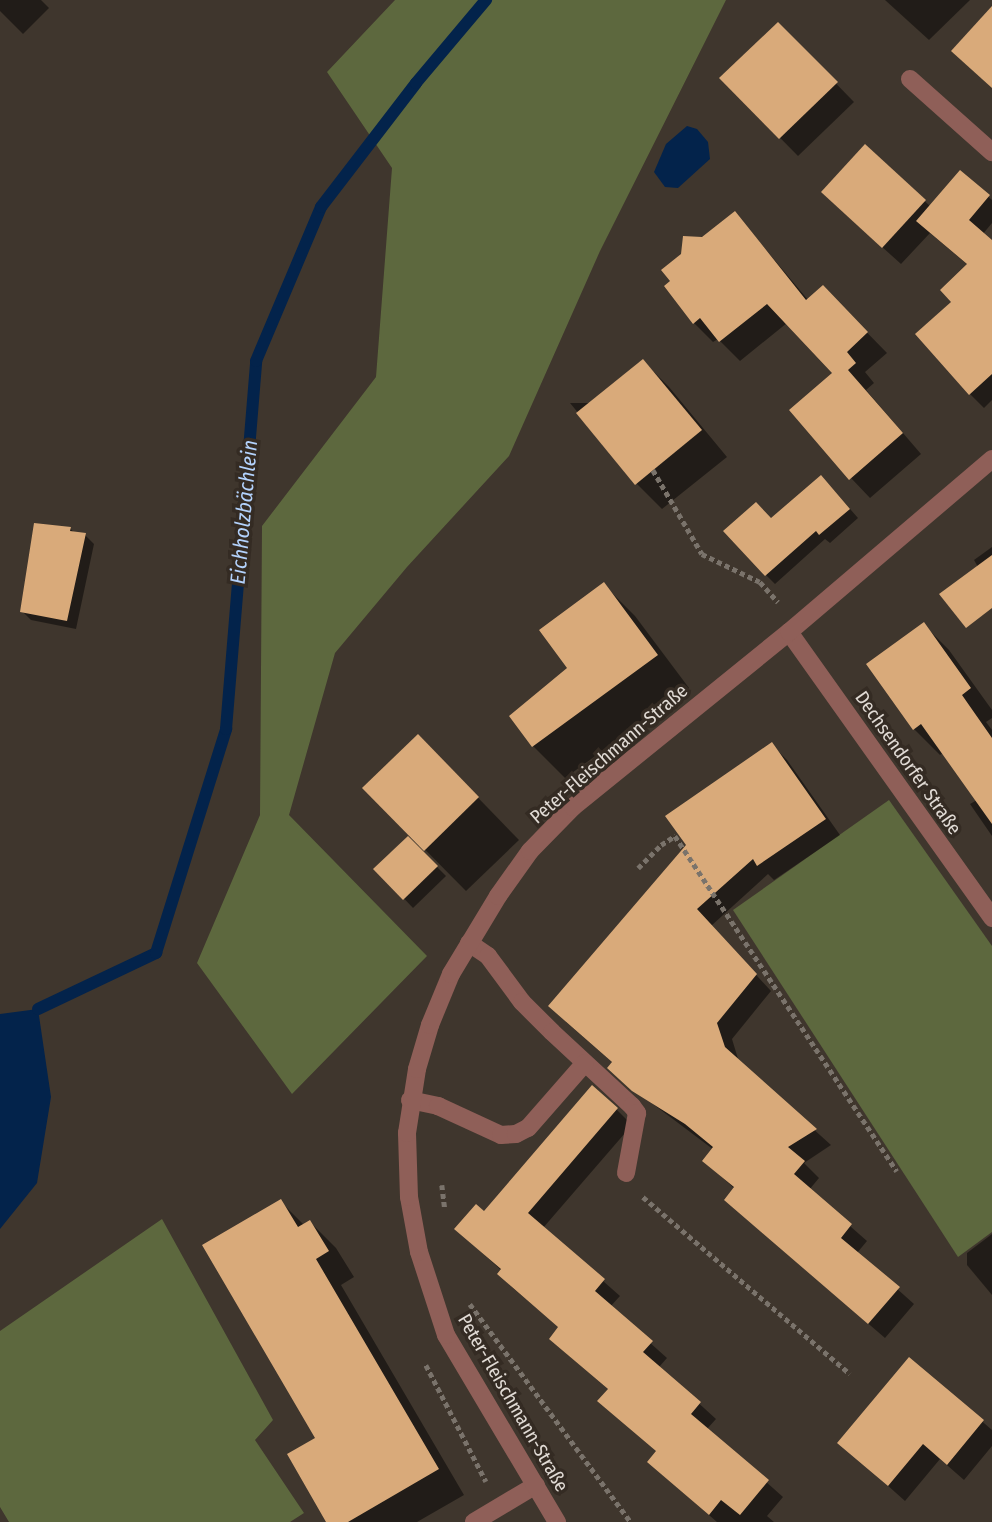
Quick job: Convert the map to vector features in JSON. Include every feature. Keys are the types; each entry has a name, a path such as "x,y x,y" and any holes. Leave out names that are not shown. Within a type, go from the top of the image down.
{"street":[{"path":"910,79 992,152"},
{"name":"Peter-Fleischmann-Straße","path":"557,1522 446,1335 419,1252 409,1197 407,1133 410,1100 430,1025 451,974 469,943 530,851 573,807 794,628 992,459"},
{"name":"Dechsendorfer Straße","path":"794,628 992,918"},
{"path":"469,943 488,956 522,1002 637,1113 626,1173"},
{"path":"410,1100 438,1106 501,1135 516,1134 528,1128 585,1063"},
{"path":"474,1522 536,1485"}],"path":[{"path":"653,470 702,554 760,583 794,628"},
{"path":"638,868 661,845 675,836 897,1171"},
{"path":"440,1172 446,1213"},
{"path":"626,1173 634,1189 850,1374"},
{"path":"466,1296 631,1522"}],"green space":[{"path":"395,0 726,0 600,251 509,456 407,567 335,653 289,815 427,956 292,1094 197,963 260,815 262,526 376,377 392,168 327,72"},
{"path":"889,800 992,946 992,1232 958,1257 733,910"},
{"path":"162,1219 273,1420 255,1440 304,1513 290,1522 9,1522 0,1507 0,1331"}],"water":[{"path":"687,126 697,129 708,142 710,159 678,188 665,187 654,172 666,144"},
{"path":"38,1009 51,1097 37,1183 0,1229 0,1014"}],"building":[{"path":"992,6 992,88 951,51"},
{"path":"778,22 838,82 779,139 719,78"},
{"path":"865,144 926,200 882,248 821,192"},
{"path":"960,170 990,195 969,220 992,240 992,374 969,395 915,334 951,302 940,290 967,264 916,221"},
{"path":"735,211 806,300 823,285 868,332 847,352 856,363 848,370 903,433 849,480 789,410 832,373 767,304 719,342 700,318 693,324 664,286 670,281 661,270 681,254 683,236 702,237"},
{"path":"643,359 702,430 635,485 576,413"},
{"path":"821,475 850,509 819,535 816,531 765,576 723,531 756,502 771,518"},
{"path":"34,523 71,527 70,531 86,533 67,621 20,612"},
{"path":"992,555 992,608 966,628 939,594"},
{"path":"604,582 658,655 532,747 509,716 567,668 539,630"},
{"path":"924,622 971,688 962,695 992,738 992,824 921,724 913,730 866,664"},
{"path":"418,734 479,797 424,851 362,788"},
{"path":"772,742 826,819 757,866 753,859 697,909 757,974 717,1023 725,1047 817,1129 788,1147 805,1161 794,1174 852,1224 841,1238 900,1287 868,1324 724,1200 734,1187 702,1161 713,1147 685,1124 632,1091 607,1068 612,1062 548,1006 686,845 665,816"},
{"path":"408,836 438,866 403,900 373,869"},
{"path":"592,1085 618,1108 528,1213 605,1279 595,1291 653,1341 643,1352 701,1402 691,1414 769,1480 740,1515 721,1500 709,1515 647,1462 656,1451 597,1401 608,1389 549,1339 558,1327 497,1274 501,1269 454,1229 476,1204 484,1211"},
{"path":"281,1199 298,1227 310,1220 329,1251 316,1259 439,1469 348,1522 326,1522 287,1454 315,1438 202,1245"},
{"path":"909,1357 984,1420 947,1465 923,1444 888,1486 837,1443"}],"waterway":[{"name":"Eichholzbächlein","path":"38,1009 156,953 226,729 256,361 321,207 416,83 486,0"}]}
